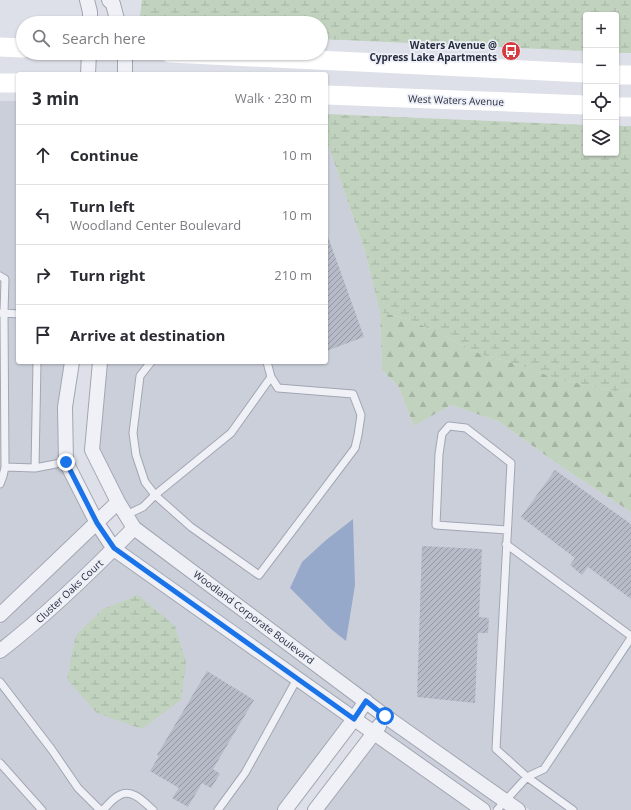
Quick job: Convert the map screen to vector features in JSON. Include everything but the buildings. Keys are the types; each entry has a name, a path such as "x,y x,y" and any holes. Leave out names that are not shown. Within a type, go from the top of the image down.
{"main road":[{"path":"0,47 16,48"},
{"path":"316,60 583,73"},
{"path":"619,75 631,75"},
{"path":"0,83 16,83"},
{"name":"West Waters Avenue","path":"328,95 583,105"},
{"path":"619,106 631,107"}],"street":[{"path":"87,0 90,16"},
{"path":"109,0 113,4 116,16"},
{"path":"88,72 89,60"},
{"path":"125,60 125,72"},
{"path":"72,364 65,408 66,462 97,523 114,548 483,810"},
{"name":"Woodland Corporate Boulevard","path":"100,364 92,450 118,502 134,528 366,701 502,806 518,810"},
{"path":"0,615 118,502"},
{"name":"Cluster Oaks Court","path":"0,651 29,629 134,528"},
{"path":"286,810 366,701"},
{"path":"315,810 374,733 385,716"}],"lane":[{"path":"0,276 5,279 2,313 4,467 0,484"},
{"path":"2,313 16,314"},
{"path":"35,468 37,364"},
{"path":"149,364 140,376 133,433 137,459 145,482 155,495 191,528 259,575 355,448 361,415 354,394 278,388 271,376 268,364"},
{"path":"126,515 143,507 155,495 231,433 271,376"},
{"path":"507,530 436,525 439,454 442,434 449,426 466,428 511,464 496,749 527,777 573,810"},
{"path":"4,467 35,468 66,462"},
{"path":"502,806 527,777 544,769 631,637 506,544"},
{"path":"218,810 245,773 297,679"},
{"path":"0,682 52,750 78,788 101,810 120,794 128,793 137,797 153,810"},
{"path":"0,763 42,810"}],"shaded area":[{"path":"0,101 16,101 16,364 65,364 60,466 88,522 0,605"},
{"path":"328,145 365,251 380,312 382,370 398,386 414,426 451,405 498,421 562,467 631,512 631,810 530,810 388,709 139,522 123,498 99,449 107,364 328,364","holes":["353,519 346,640 331,629 303,562 326,540"]},
{"path":"96,534 105,548 25,623 0,642 0,624"},
{"path":"135,537 356,703 352,709 125,547"},
{"path":"115,558 344,721 277,810 0,810 0,660 34,634"},
{"path":"387,726 505,810 495,810 384,731"},
{"path":"376,743 471,810 324,810"}],"green space":[{"path":"142,0 631,0 631,53 619,53 619,12 583,12 583,51 328,39 328,16 140,16"},
{"path":"328,114 583,125 583,156 619,156 619,126 631,126 631,389 615,391 558,379 513,363 483,355 411,320 380,312 365,251 328,145"},
{"path":"380,312 411,320 483,355 513,363 558,379 615,391 631,389 631,512 562,467 498,421 451,405 414,426 398,386 382,370"},
{"path":"138,595 175,626 186,663 181,700 142,729 97,713 67,679 76,635 103,609"}],"water":[{"path":"353,519 355,585 346,641 331,629 290,588 302,562 326,540"}],"place":[{"name":"Waters Avenue @ Cypress Lake Apartments","path":"511,51"}],"route":[{"path":"66,462 97,523 114,548 354,719 366,701 385,716"}]}
